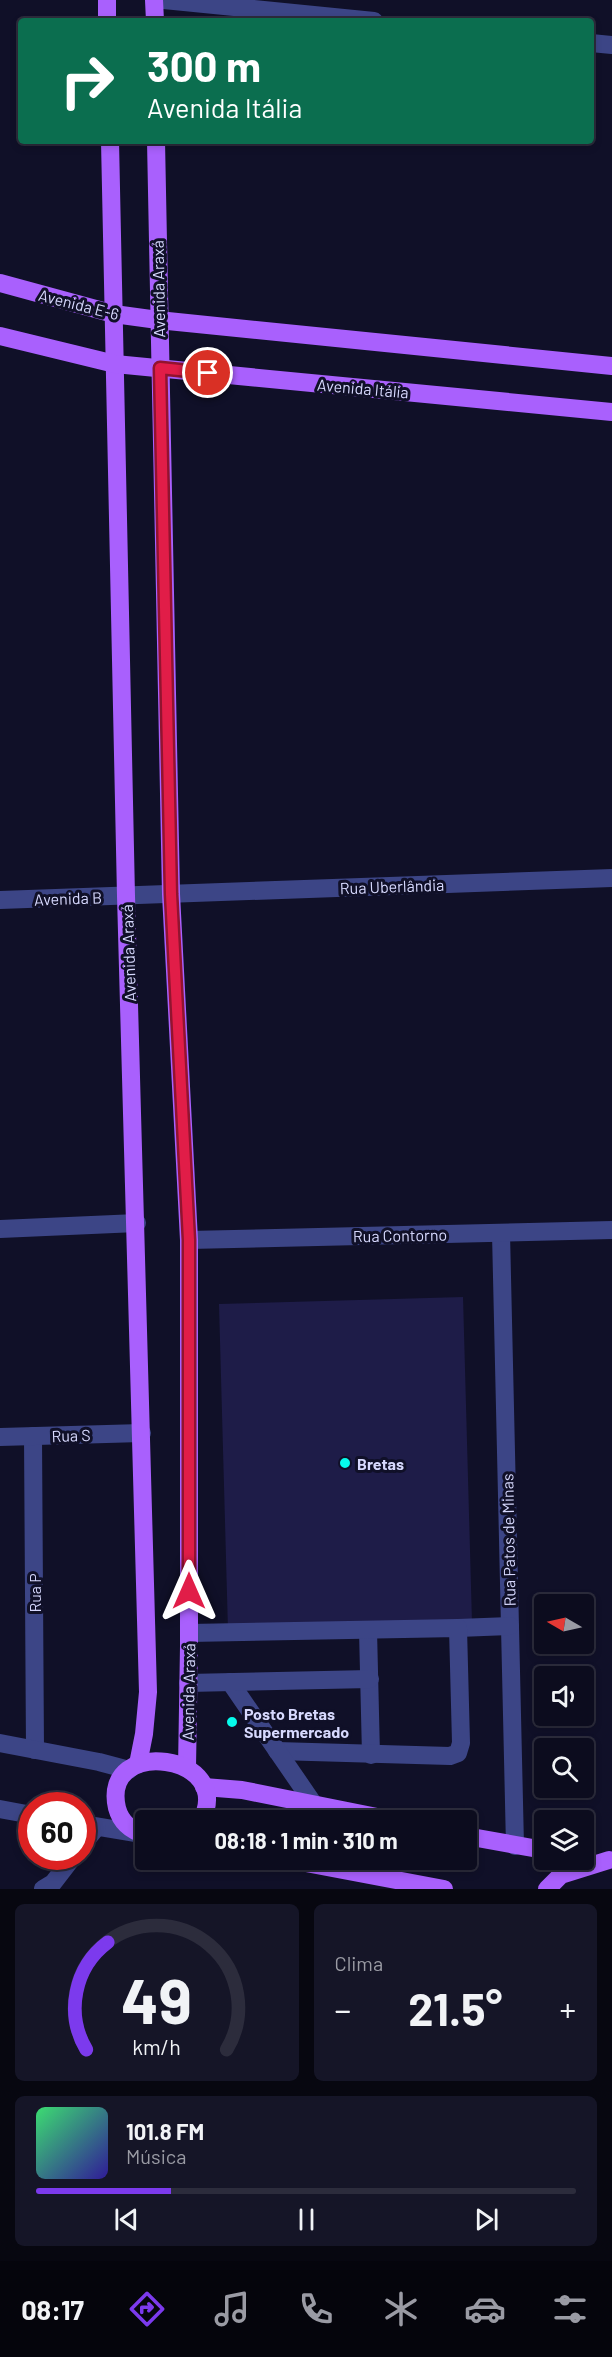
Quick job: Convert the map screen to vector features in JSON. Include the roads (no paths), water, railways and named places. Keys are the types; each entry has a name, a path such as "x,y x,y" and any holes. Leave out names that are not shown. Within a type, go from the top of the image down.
{"main road":[{"path":"106,0 107,18"},
{"path":"154,0 154,18"},
{"name":"Avenida Araxá","path":"110,144 126,896 148,1692 144,1734 133,1767 118,1785 116,1803 122,1820 135,1830"},
{"name":"Avenida Araxá","path":"156,144 171,894 189,1240 187,1768"},
{"name":"Avenida E-6","path":"0,283 114,314 158,320"},
{"path":"158,320 612,366"},
{"path":"0,336 115,364"},
{"name":"Avenida Itália","path":"115,364 612,412"},
{"path":"133,1767 157,1761 187,1768 197,1776 204,1787 207,1806 205,1810"},
{"path":"204,1787 242,1790 346,1810"},
{"path":"477,1838 534,1849"},
{"path":"594,1857 611,1860"},
{"path":"547,1889 554,1881 570,1871 611,1860"},
{"path":"343,1870 444,1889"}],"street":[{"path":"164,0 344,18"},
{"path":"594,43 612,45"},
{"name":"Rua Uberlândia","path":"171,894 612,878"},
{"name":"Avenida B","path":"0,900 171,894"},
{"path":"0,1229 136,1223"},
{"name":"Rua Contorno","path":"189,1240 612,1230"},
{"name":"Rua Patos de Minas","path":"501,1233 515,1846"},
{"name":"Rua S","path":"0,1437 142,1433"},
{"name":"Rua P","path":"33,1436 35,1750"},
{"path":"189,1633 510,1626"},
{"path":"277,1751 450,1756 458,1753 461,1733 458,1628"},
{"path":"368,1630 371,1755"},
{"path":"231,1682 313,1803"},
{"path":"188,1683 370,1686"},
{"path":"0,1743 133,1767"},
{"path":"0,1809 18,1812"},
{"path":"96,1826 135,1833"},
{"path":"43,1889 53,1882 63,1870"}],"place":[{"name":"Bretas","path":"345,1463"},
{"name":"Posto Bretas Supermercado","path":"232,1722"}]}
